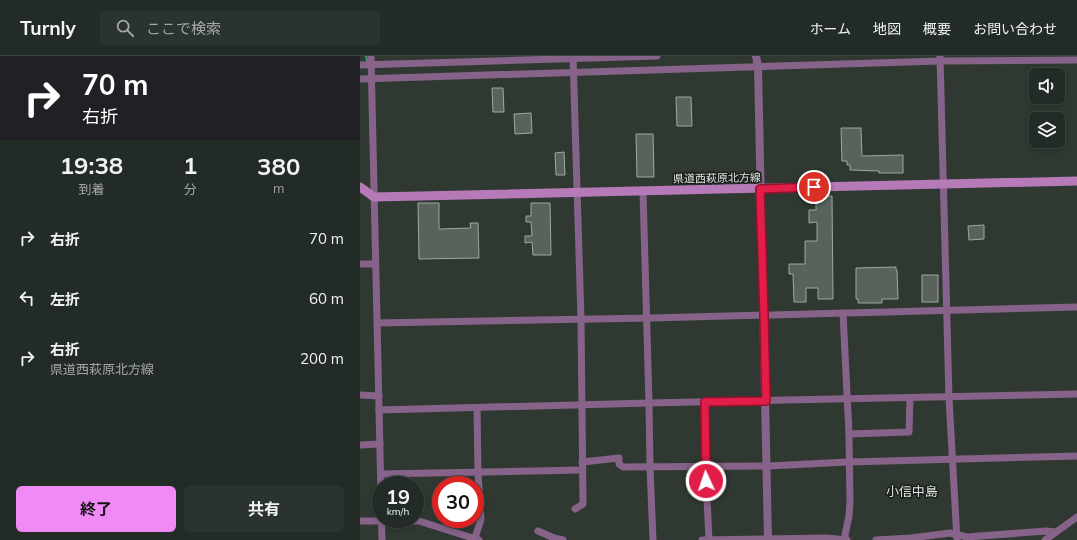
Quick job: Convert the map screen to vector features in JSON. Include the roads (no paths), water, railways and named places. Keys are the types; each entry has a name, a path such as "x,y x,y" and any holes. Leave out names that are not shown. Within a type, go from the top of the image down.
{"main road":[{"name":"県道西萩原北方線","path":"374,197 1077,181"},
{"path":"360,187 374,197"}],"street":[{"path":"371,56 381,474 582,470"},
{"path":"360,65 573,57 657,56"},
{"path":"756,56 758,66 768,466 768,540"},
{"path":"573,57 583,504 575,509"},
{"path":"940,59 949,398 957,537"},
{"path":"360,78 940,59 1077,60"},
{"path":"643,192 653,540"},
{"path":"360,264 375,264"},
{"path":"377,323 1077,307"},
{"path":"843,313 849,434 849,509 844,540"},
{"path":"379,410 1077,394"},
{"path":"360,395 379,396"},
{"path":"849,434 909,432 910,398"},
{"path":"705,402 709,540"},
{"path":"424,523 477,539 481,519 478,473 477,408"},
{"path":"360,445 380,444"},
{"path":"582,462 618,458 619,464 623,467 706,467 1077,456"},
{"path":"1044,540 1077,517"},
{"path":"360,521 372,522"},
{"path":"381,528 382,540"},
{"path":"876,540 911,538 950,533 957,537 967,537 1046,530 1056,532"},
{"path":"538,531 563,540"},
{"path":"702,540 827,538 847,540"}],"waterway":[{"path":"366,56 367,61"}],"district":[{"name":"小信中島","path":"912,491"}]}
